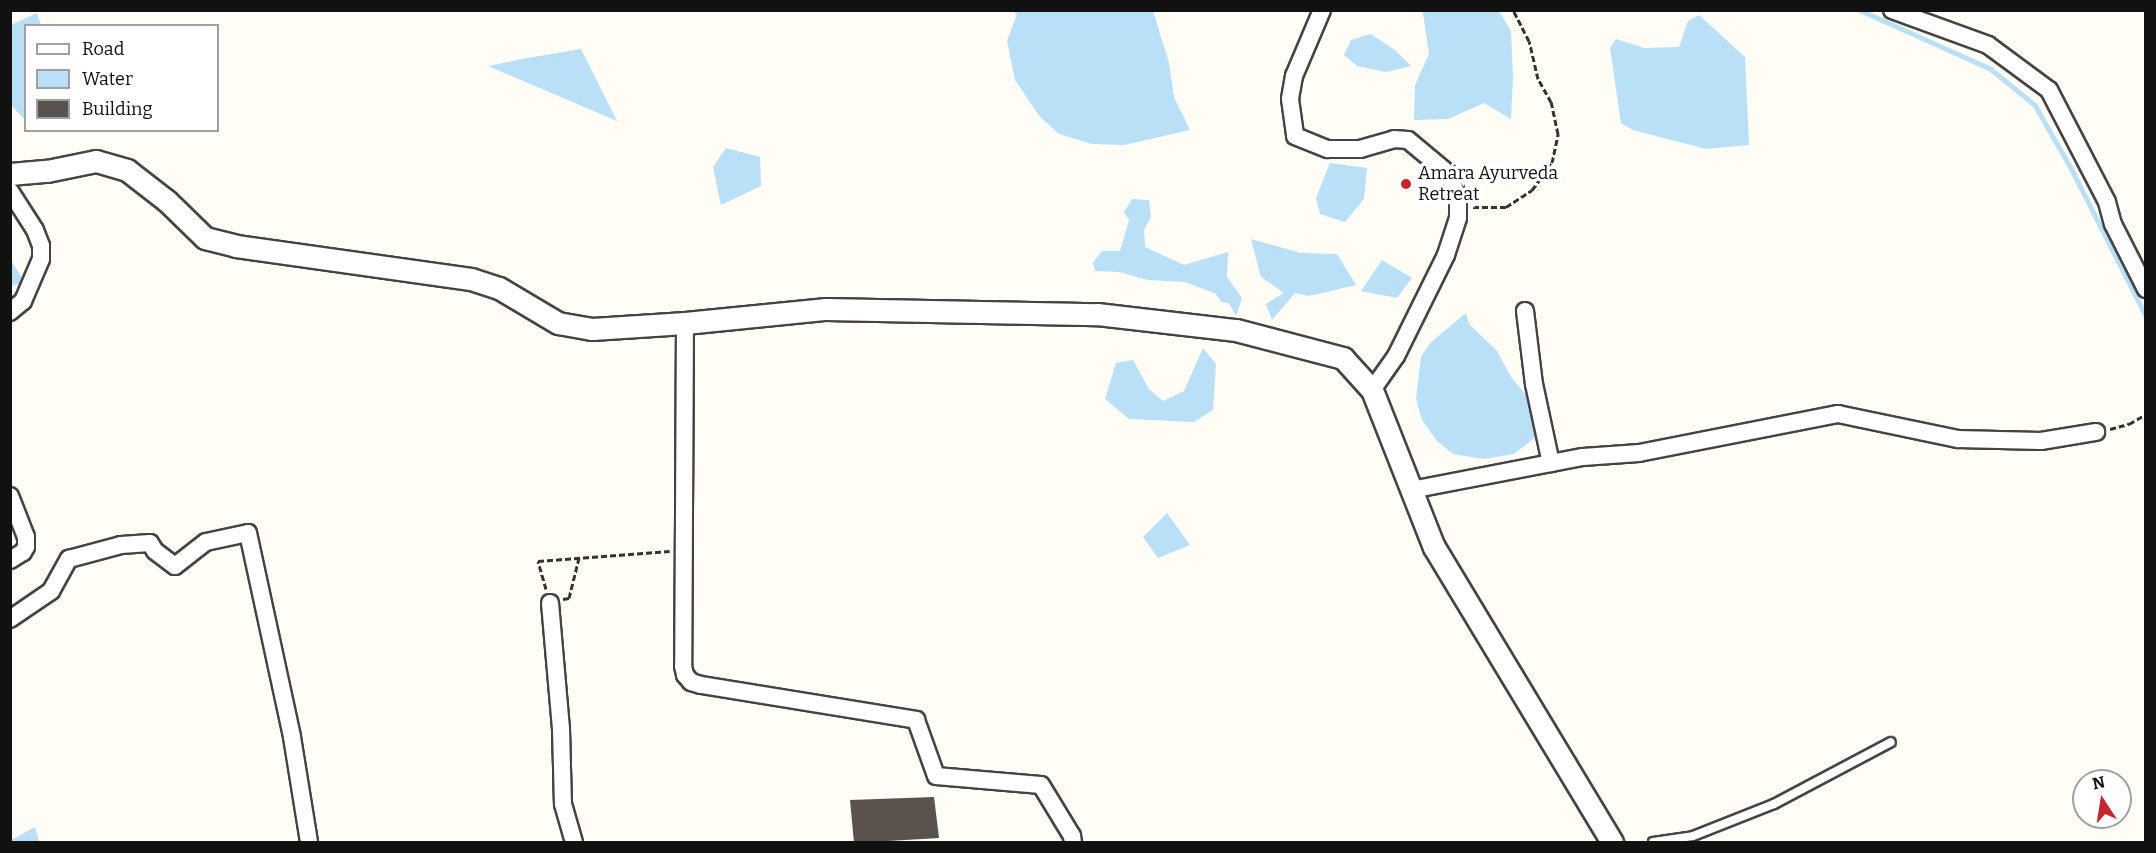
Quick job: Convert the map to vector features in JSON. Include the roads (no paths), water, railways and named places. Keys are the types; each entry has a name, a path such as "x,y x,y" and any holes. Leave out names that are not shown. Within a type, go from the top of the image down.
{"street":[{"path":"1322,10 1293,75 1290,99 1295,136 1328,149 1360,149 1394,139 1408,140 1449,174 1458,197 1459,207 1446,255 1396,356 1372,390"},
{"path":"1892,10 1988,45 2049,90 2107,202 2113,224 2145,289"},
{"path":"10,174 47,171 96,161 127,170 167,201 205,238 236,246 471,279 499,288 558,323 592,329 685,323 826,309 1097,314 1236,330 1343,358 1372,390 1434,547 1612,843"},
{"path":"10,191 35,230 41,246 41,259 23,301 10,312"},
{"path":"1525,310 1534,384 1551,463"},
{"path":"685,323 682,666 685,675 691,682 916,720 936,776 1041,785 1072,837 1072,843"},
{"path":"1412,490 1582,457 1639,453 1838,414 1958,439 2041,441 2096,432"},
{"path":"10,496 26,537 26,547 23,552 10,560"},
{"path":"10,619 51,591 69,559 121,545 150,543 155,551 175,566 206,542 248,533 292,737 309,843"},
{"path":"550,603 561,729 563,804 574,843"}],"lane":[{"path":"1653,843 1693,836 1774,804 1891,742"}],"water":[{"path":"1011,11 1153,11 1169,63 1174,97 1190,130 1124,145 1092,144 1059,134 1040,117 1015,80 1007,41 1017,14"},
{"path":"1420,11 1499,11 1511,31 1513,78 1511,119 1484,103 1448,119 1414,120 1415,85 1429,54 1423,13"},
{"path":"37,13 41,24 24,24 24,119 11,105 11,25"},
{"path":"1699,15 1745,57 1749,145 1706,149 1633,130 1621,123 1610,48 1616,39 1644,48 1679,47 1688,21"},
{"path":"1371,34 1395,50 1411,66 1386,72 1357,66 1344,55 1351,40"},
{"path":"581,49 617,121 488,66 522,59"},
{"path":"726,148 760,157 761,186 721,205 713,167"},
{"path":"1330,163 1367,168 1364,199 1345,222 1320,214 1316,198"},
{"path":"1132,199 1149,200 1151,217 1144,230 1145,247 1184,265 1228,252 1227,277 1242,298 1236,316 1229,303 1221,302 1216,294 1185,282 1148,280 1119,272 1095,271 1093,263 1102,251 1120,251 1129,220 1124,212"},
{"path":"1251,239 1301,253 1337,254 1356,285 1309,296 1295,293 1272,320 1266,304 1284,293 1261,277"},
{"path":"10,259 25,282 10,286"},
{"path":"1382,260 1412,278 1397,298 1361,291"},
{"path":"1466,313 1469,324 1497,351 1511,377 1531,401 1536,437 1514,454 1484,459 1453,454 1437,441 1422,420 1416,399 1421,357 1430,343"},
{"path":"1203,348 1216,364 1213,410 1194,422 1129,419 1105,399 1116,363 1133,360 1149,389 1163,401 1184,391"},
{"path":"1167,513 1190,545 1158,558 1143,537"},
{"path":"35,827 39,842 11,842 11,840"}],"waterway":[{"path":"1860,10 1991,69 2035,105 2070,166 2146,316"}],"place":[{"name":"Amara Ayurveda Retreat","path":"1406,184"}]}
